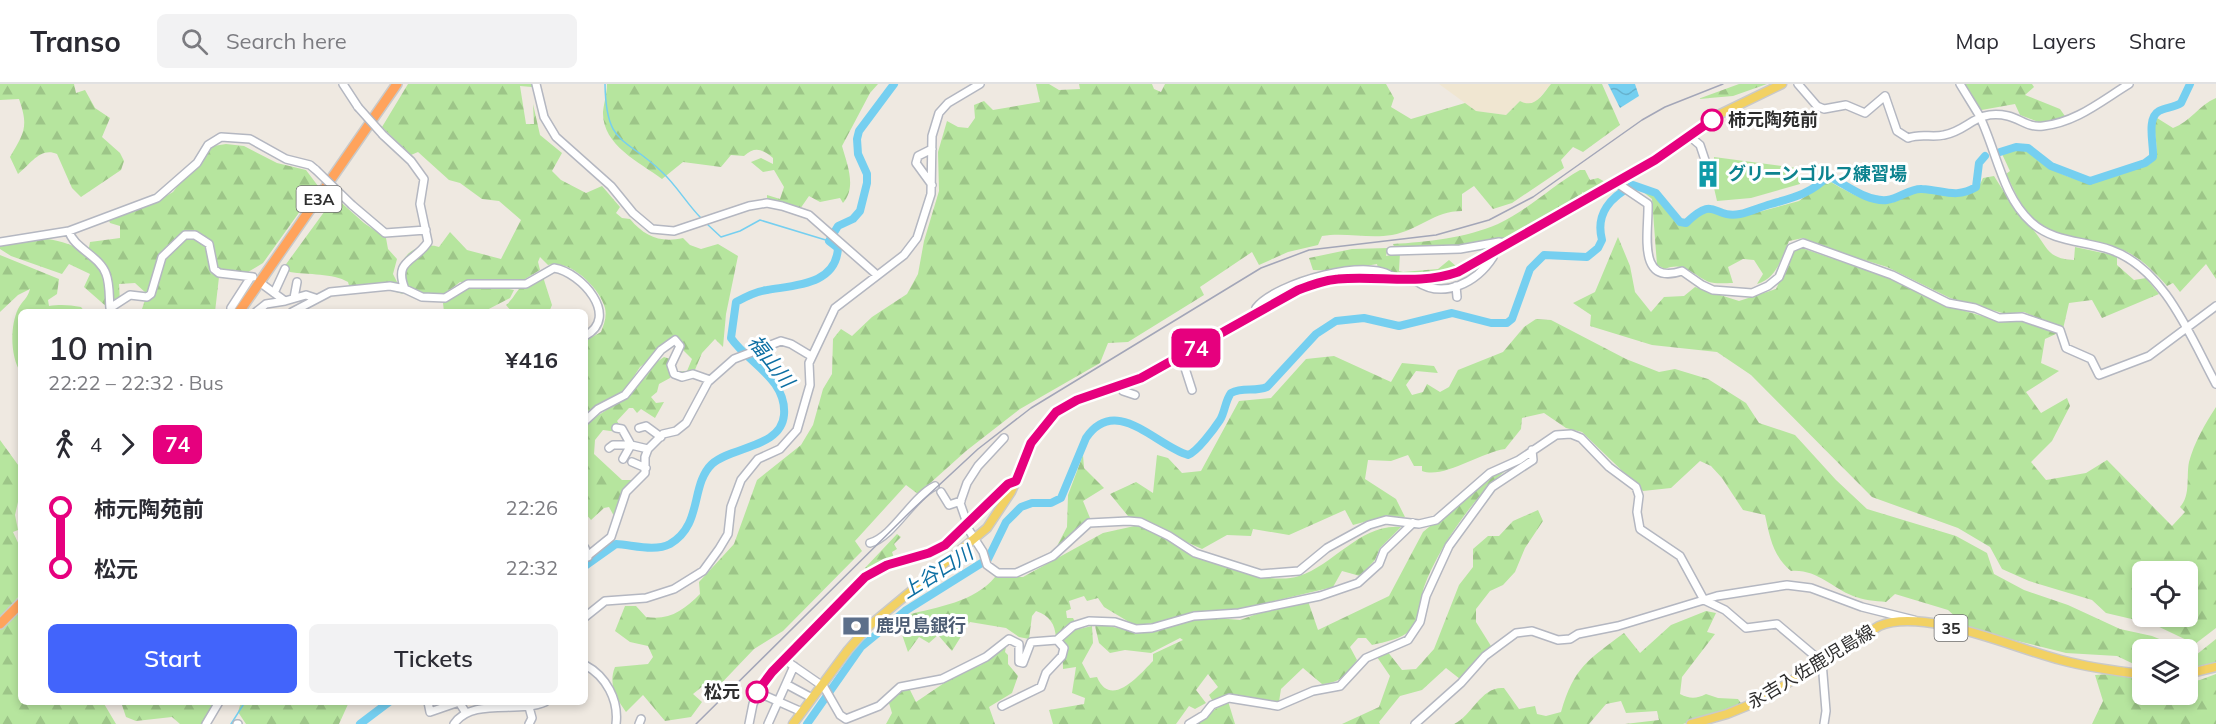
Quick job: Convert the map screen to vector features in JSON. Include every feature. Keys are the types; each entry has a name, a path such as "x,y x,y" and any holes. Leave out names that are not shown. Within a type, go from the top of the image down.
{"highway":[{"name":"E3A","path":"236,309 397,84"},
{"path":"0,624 18,606"}],"main road":[{"path":"794,724 812,698 825,688 869,626 975,540 996,516 1016,481 1031,443 1050,417 1077,400 1141,378 1298,290 1316,283 1336,279 1416,281 1439,279 1458,272 1617,183 1734,106 1782,84"},
{"name":"永吉入佐鹿児島線","path":"1691,724 1744,708 1879,626 1897,621 1914,620 1944,626 2073,663 2132,672"},
{"path":"2198,671 2216,667"}],"street":[{"path":"343,84 358,108 411,161 424,180 420,204 428,242 401,270 405,289"},
{"path":"536,84 544,117 556,137 611,186 633,213 652,229 674,231 749,206 767,203 809,215 877,275"},
{"path":"588,614 600,602 656,597 693,579 703,571 724,542 734,498 746,472 758,459 780,448 797,430 810,385 811,356 835,308 904,255 917,238 928,207 932,185 933,125 939,113 948,103 980,84"},
{"path":"1798,84 1817,106 1824,109 1846,105 1865,113 1885,96 1893,124 1904,138 1917,135 1944,136 1979,116 2009,116 2025,125 2041,126 2060,122 2092,108 2129,84"},
{"path":"1960,84 1979,116 2009,189 2021,211 2030,221 2056,238 2104,248 2131,260 2160,288 2186,328 2216,384"},
{"path":"1688,135 1700,145 1707,166"},
{"path":"0,243 69,231 157,198 197,163 208,145 221,137 250,139 286,159 310,165 385,233 426,230"},
{"path":"932,149 918,156 916,163 932,185"},
{"path":"1617,183 1648,204 1651,267 1664,275 1682,271 1713,290 1726,289 1746,294 1768,286 1779,277 1791,248 1803,243 1892,275 1948,303 1975,308 1999,318 2022,317 2060,330 2066,348 2091,359 2099,375 2149,356 2216,306"},
{"path":"69,231 70,237 92,255 106,274 111,309"},
{"path":"112,309 130,295 147,297 151,294 162,256 184,235 195,235 209,244 210,261 219,273 252,277 236,309"},
{"path":"1391,251 1479,248 1499,242 1507,243"},
{"path":"1416,281 1434,288 1456,286 1477,278 1493,258 1493,252"},
{"path":"274,293 285,269"},
{"path":"297,309 330,292 390,286 405,289 422,297 445,298 468,284 526,284 546,271 559,269 568,273 598,301 600,310 597,325 594,331 588,334"},
{"path":"294,298 297,282"},
{"path":"262,284 285,301"},
{"path":"1456,286 1457,297"},
{"path":"260,309 266,304 306,295 315,298"},
{"path":"588,419 605,405 625,395 661,350 675,340 680,346 671,365 674,374 682,377 693,374 710,380"},
{"path":"588,555 611,537 626,492 645,473 648,448 661,437 676,431 686,423 710,380 740,357 781,342 791,344 811,356"},
{"path":"1178,357 1184,365 1192,390"},
{"path":"1120,384 1123,391 1136,395"},
{"path":"639,429 646,426 661,437"},
{"path":"616,428 622,429 631,445"},
{"path":"1004,438 970,477 961,501 966,524 983,552 987,565 998,573 1016,573 1060,551 1089,523 1128,521 1140,522 1157,532 1170,536 1195,553 1268,574 1299,571 1327,548 1369,525 1386,520 1426,524 1436,520 1478,482 1562,434 1571,434 1586,442 1609,467 1636,487 1639,496 1637,512 1640,529 1680,556 1704,600 1725,609 1746,628 1777,624 1822,662 1826,711 1824,724"},
{"path":"609,448 631,445 648,448"},
{"path":"622,459 631,445"},
{"path":"1189,724 1204,715 1212,705 1229,698 1278,706 1313,691 1340,686 1366,658 1408,640 1420,622 1426,596 1449,546 1492,487 1533,460 1532,450"},
{"path":"632,462 646,468"},
{"path":"749,724 757,692 865,577 887,565 939,549 1008,484 1016,481"},
{"path":"870,543 885,533 921,496 935,486"},
{"path":"941,492 949,505 961,501"},
{"path":"785,660 825,688 840,716 846,719 879,706 900,687 942,679 986,657 1009,639 1019,644 1020,663 1026,660 1031,642 1057,640 1073,626 1089,621 1115,622 1136,629 1152,628 1194,616 1239,613 1320,596 1358,583 1378,564 1384,551 1413,523"},
{"path":"1415,724 1461,683 1485,656 1516,633 1532,631 1558,640 1570,639 1578,634 1618,626 1732,592 1801,586 1862,607 1914,620"},
{"path":"1002,706 1041,687 1046,673 1064,653 1064,648 1057,640"},
{"path":"768,724 794,666"},
{"path":"588,667 599,675 608,688 615,703 616,724"},
{"path":"786,684 812,698"},
{"path":"757,692 802,712"},
{"path":"207,724 217,705"},
{"path":"429,705 430,712 450,705"},
{"path":"461,705 466,712"},
{"path":"454,724 466,712 535,705"},
{"path":"529,707 532,718 529,724"}],"shaded area":[{"path":"1439,84 1551,84 1535,103 1527,105 1520,101 1506,115 1476,111"}],"green space":[{"path":"0,84 74,84 76,93 85,90 95,108 110,118 102,137 120,153 124,161 121,170 81,197 72,188 57,154 51,152 41,155 18,174 10,157 24,130 24,116 19,99 0,100"},
{"path":"408,84 532,84 532,87 520,86 526,124 534,124 533,104 540,135 562,153 552,171 561,180 586,193 602,186 620,207 616,213 622,218 630,219 654,237 668,240 683,238 690,245 701,249 718,244 738,256 726,314 723,347 715,339 702,353 692,377 672,372 687,371 692,359 674,341 640,367 623,393 588,416 588,339 601,332 606,311 597,292 574,270 556,264 548,265 540,257 538,262 540,270 520,282 460,282 446,293 423,299 409,295 407,285 398,276 402,262 411,251 424,246 439,247 450,232 467,250 501,259 521,220 499,201 482,199 460,183 449,180 418,152 411,155 382,127"},
{"path":"607,84 878,84 870,93 842,146 850,175 847,197 843,203 840,198 820,202 809,196 800,209 767,199 767,195 780,199 784,187 774,170 763,172 751,162 761,158 773,164 773,158 758,150 744,156 731,155 721,167 683,162 662,179 624,152 609,134 604,124 603,112"},
{"path":"1036,84 1049,84 1059,90 1080,89 1079,84 1152,84 1154,89 1161,92 1165,84 1386,84 1394,98 1391,107 1411,119 1465,103 1476,111 1506,115 1520,101 1530,103 1538,100 1551,84 1602,84 1620,125 1583,152 1573,147 1561,160 1564,168 1512,203 1493,209 1474,186 1462,194 1462,211 1443,214 1402,233 1383,236 1322,236 1318,245 1288,252 1259,265 1252,252 1200,287 1204,295 1128,342 1108,343 1100,363 1020,409 966,451 918,494 906,485 855,541 862,551 783,631 754,649 713,692 704,685 693,694 702,702 691,717 665,721 643,695 626,712 614,691 612,679 615,667 648,664 653,657 648,646 630,642 615,631 625,606 636,606 646,617 669,616 688,605 700,594 699,582 734,544 757,480 801,445 813,425 823,389 832,374 833,339 841,329 852,336 872,317 907,294 918,274 924,241 939,191 938,152 947,121 958,127 968,128 975,118 974,105 984,101 993,110 1040,102"},
{"path":"1739,84 1767,84 1733,96 1698,99"},
{"path":"1965,84 2032,84 2034,87 2025,95 2060,109 2067,119 2041,123 2020,115 2015,104 1976,111"},
{"path":"2216,98 2216,279 2206,264 2180,292 2173,283 2167,286 2144,263 2123,250 2051,231 2028,213 2006,174 2010,171 2002,154 2022,148 2066,176 2090,181 2112,177 2150,164 2157,148 2155,124 2157,118 2173,128"},
{"path":"226,144 244,146 277,163 306,170 318,186 263,263 243,275 219,277 215,309 142,309 147,294 135,283 119,284 120,302 108,308 84,287 90,274 69,264 62,274 11,256 0,249 0,246 13,242 45,239 66,243 88,253 90,242 120,238 120,226 110,223 107,216 154,203 173,192 207,147"},
{"path":"1714,157 1797,168 1800,184 1751,198 1717,201 1714,188"},
{"path":"1580,170 1585,170 1590,180 1598,178 1607,183 1586,194 1582,192 1583,197 1507,238 1480,245 1395,249 1393,244 1460,236 1498,224 1520,212"},
{"path":"1994,176 2022,219 2054,255 2074,260 2075,247 2117,256 2117,265 2134,280 2146,278 2159,294 2102,318 2092,300 2069,303 2063,329 2024,312 2006,314 1950,298 1887,267 1835,251 1803,238 1789,241 1778,267 1764,281 1757,284 1763,274 1754,260 1743,259 1728,267 1733,283 1711,283 1683,268 1665,269 1657,265 1652,199 1642,191 1654,195 1678,225 1686,225 1700,212 1711,210 1724,216 1740,217 1799,201 1827,180 1864,199 1888,203 1918,191 1965,195 1978,187 1983,178"},
{"path":"335,197 364,223 386,238 388,249 397,259 393,274 403,294 389,290 350,289 348,282 342,279 290,272 284,267"},
{"path":"1618,237 1630,266 1635,292 1651,312 1664,297 1684,296 1695,287 1739,301 1776,289 1796,246 1886,277 1948,306 1999,321 2021,321 2058,333 2045,339 2041,363 2059,371 2026,392 2041,413 2067,398 2070,406 2052,441 2031,462 2046,480 2086,473 2107,460 2172,526 2185,512 2180,507 2186,497 2189,462 2200,434 2216,407 2216,628 2198,642 2198,639 2184,639 2159,627 2198,627 2198,561 2132,561 2132,619 2106,613 2092,600 2029,581 2002,569 1990,547 1958,528 1872,497 1751,375 1717,352 1652,345 1590,326 1591,315 1573,303 1595,292"},
{"path":"1388,248 1386,256 1400,253 1399,271 1438,269 1449,260 1457,267 1427,275 1398,274 1378,268 1377,264 1338,271 1313,270 1309,258 1352,249"},
{"path":"0,255 59,279 57,294 48,300 49,306 77,306 83,309 18,309 30,289 18,295 0,312"},
{"path":"546,274 544,280 552,305 550,309 509,309 506,305 528,281"},
{"path":"468,288 514,290 510,298 489,309 444,309 443,303"},
{"path":"18,309 18,368 13,350 15,316"},
{"path":"1536,319 1551,320 1626,359 1659,372 1675,369 1708,379 1746,403 1759,423 1795,435 1836,480 1867,509 1956,536 1987,553 1994,574 2024,590 2068,605 2120,629 2159,639 2132,639 2132,663 2117,656 2066,653 1969,629 1948,610 1895,594 1886,602 1853,596 1817,576 1791,571 1776,553 1765,515 1743,510 1722,478 1711,466 1700,461 1671,488 1643,491 1582,432 1566,428 1544,413 1522,418 1521,429 1505,449 1441,472 1422,471 1422,466 1414,466 1408,455 1391,461 1368,460 1365,479 1396,499 1405,517 1386,516 1353,525 1345,510 1289,535 1253,529 1251,536 1227,535 1202,549 1128,516 1110,494 1136,482 1153,493 1157,455 1168,458 1182,473 1201,471 1239,401 1271,398 1306,359 1334,356 1391,382 1402,363 1434,366 1438,373 1416,371 1406,385 1412,395 1423,392 1427,384 1440,392 1449,387 1458,370 1503,352 1524,327"},
{"path":"664,357 670,359 670,378 659,384 657,392 651,397 656,403 664,402 655,418 641,409 637,413 633,408 629,408 617,421 620,426 618,432 603,430 595,440 594,454 622,480 637,480 626,487 614,516 609,507 604,508 591,520 588,516 588,422 631,394 641,373"},
{"path":"0,440 18,465 18,502 15,515 18,530 13,532 18,543 18,597 0,617"},
{"path":"1083,455 1084,468 1104,488 1083,501 1090,518 1057,546 1067,527 1068,495"},
{"path":"1509,468 1471,506 1448,539 1424,587 1415,626 1398,638 1372,645 1366,638 1358,638 1350,647 1357,660 1339,680 1322,684 1303,668 1281,689 1279,702 1235,695 1212,700 1209,695 1218,687 1208,674 1196,690 1206,703 1195,709 1189,706 1176,724 1053,724 1049,710 1084,704 1085,698 1072,693 1076,667 1063,669 1062,642 1075,630 1092,626 1093,643 1082,663 1090,678 1097,677 1103,686 1110,690 1117,690 1133,680 1153,661 1153,654 1183,640 1180,638 1151,653 1125,650 1110,653 1099,643 1095,626 1104,625 1136,632 1152,631 1205,617 1240,620 1276,607 1308,601 1318,630 1389,596 1423,532 1493,474"},
{"path":"1538,510 1543,521 1525,548 1515,572 1503,585 1490,591 1476,609 1476,622 1491,646 1460,679 1446,668 1422,690 1400,696 1379,722 1380,724 1342,724 1379,707 1390,676 1377,657 1387,651 1402,670 1416,669 1434,649 1459,585 1473,567 1473,549 1488,536 1499,536 1513,521"},
{"path":"1139,525 1217,563 1261,577 1282,579 1312,571 1373,531 1401,527 1380,548 1375,560 1360,576 1342,571 1333,587 1241,609 1203,612 1157,623 1134,625 1104,607 1098,598 1087,601 1084,596 1069,601 1071,609 1066,611 1067,618 1073,618 1075,622 1056,638 1051,621 1036,611 1032,616 1029,639 1019,637 1006,628 970,622 952,651 938,635 929,643 919,637 908,652 899,626 907,615 966,598 995,577 1023,577 1103,533"},
{"path":"897,534 901,537 894,544 897,549 892,552 894,558 871,570 865,568"},
{"path":"18,611 18,705 105,705 116,724 0,724 0,630"},
{"path":"1706,611 1716,613 1707,632 1715,634 1682,677 1680,694 1690,698 1706,694 1718,698 1738,699 1743,706 1683,724 1625,724 1659,720 1657,711 1626,713 1621,701 1606,704 1589,724 1454,724 1461,720 1483,696 1496,689 1504,688 1519,709 1535,706 1537,714 1546,716 1561,712 1577,674 1601,650 1624,633 1640,653 1671,625"},
{"path":"2216,639 2216,666 2198,670 2198,653"},
{"path":"1006,647 1008,664 1018,676 1012,693 989,707 995,724 886,724 892,713 889,703 903,686 909,688 916,702 953,677 981,665"},
{"path":"2111,674 2132,678 2132,705 2198,705 2198,680 2216,674 2216,724 2092,724 2103,701 2095,675"},
{"path":"1228,701 1235,724 1192,724"},
{"path":"122,705 217,705 205,724 180,724 172,717 136,721 126,717"},
{"path":"240,705 348,705 339,724 246,724 238,712"}],"water":[{"path":"1608,84 1635,84 1639,96 1620,108"}],"waterway":[{"path":"605,84 606,104 614,130 620,138 667,177 701,218"},
{"name":"福山川","path":"588,564 616,544 651,548 670,544 687,526 705,473 712,464 731,453 765,440 781,426 784,415 779,391 765,372 731,338 736,302 759,292 812,281 830,269 836,260 838,248 829,241 838,226 853,219 860,211 867,183 867,174 858,154 859,131 894,84"},
{"name":"上谷口川","path":"2000,152 2016,147 2028,148 2051,166 2090,181 2145,163 2153,157 2152,125 2155,114 2181,103 2190,84"},
{"name":"上谷口川","path":"807,724 861,647 905,611 988,559 1006,522 1021,507 1032,503 1051,503 1061,498 1086,438 1098,426 1110,421 1123,422 1188,455 1200,445 1222,417 1231,393 1267,387 1316,334 1336,321 1364,318 1399,326 1452,313 1491,323 1507,323 1512,319 1530,269 1544,255 1587,257 1598,248 1602,240 1601,222 1607,207 1618,195 1633,185 1656,193 1680,222 1686,223 1703,210 1709,209 1731,215 1740,214 1794,197 1815,187 1828,176 1864,195 1879,200 1891,199 1918,189 1962,193 1976,187 1979,163 1985,156"},
{"path":"707,224 721,237 740,231 760,220 829,241"},
{"path":"231,724 243,705"},
{"name":"福山川","path":"360,724 385,705"}],"railway":[{"path":"696,724 910,512 978,449 1031,408 1261,268 1309,250 1436,235 1489,220 1533,197 1642,120 1665,107 1723,84"}],"bus line":[{"name":"74","path":"757,692 772,672 865,577 878,568 939,549 978,515 1008,484 1016,481 1037,433 1050,417 1064,407 1096,392 1141,378 1298,290 1316,283 1357,278 1405,281 1439,279 1458,272 1533,227 1617,183 1655,160 1712,120"}],"place":[{"name":"柿元陶苑前","path":"1712,120"},
{"name":"グリーンゴルフ練習場","path":"1708,174"},
{"name":"鹿児島銀行","path":"856,626"},
{"name":"松元","path":"757,692"}]}
